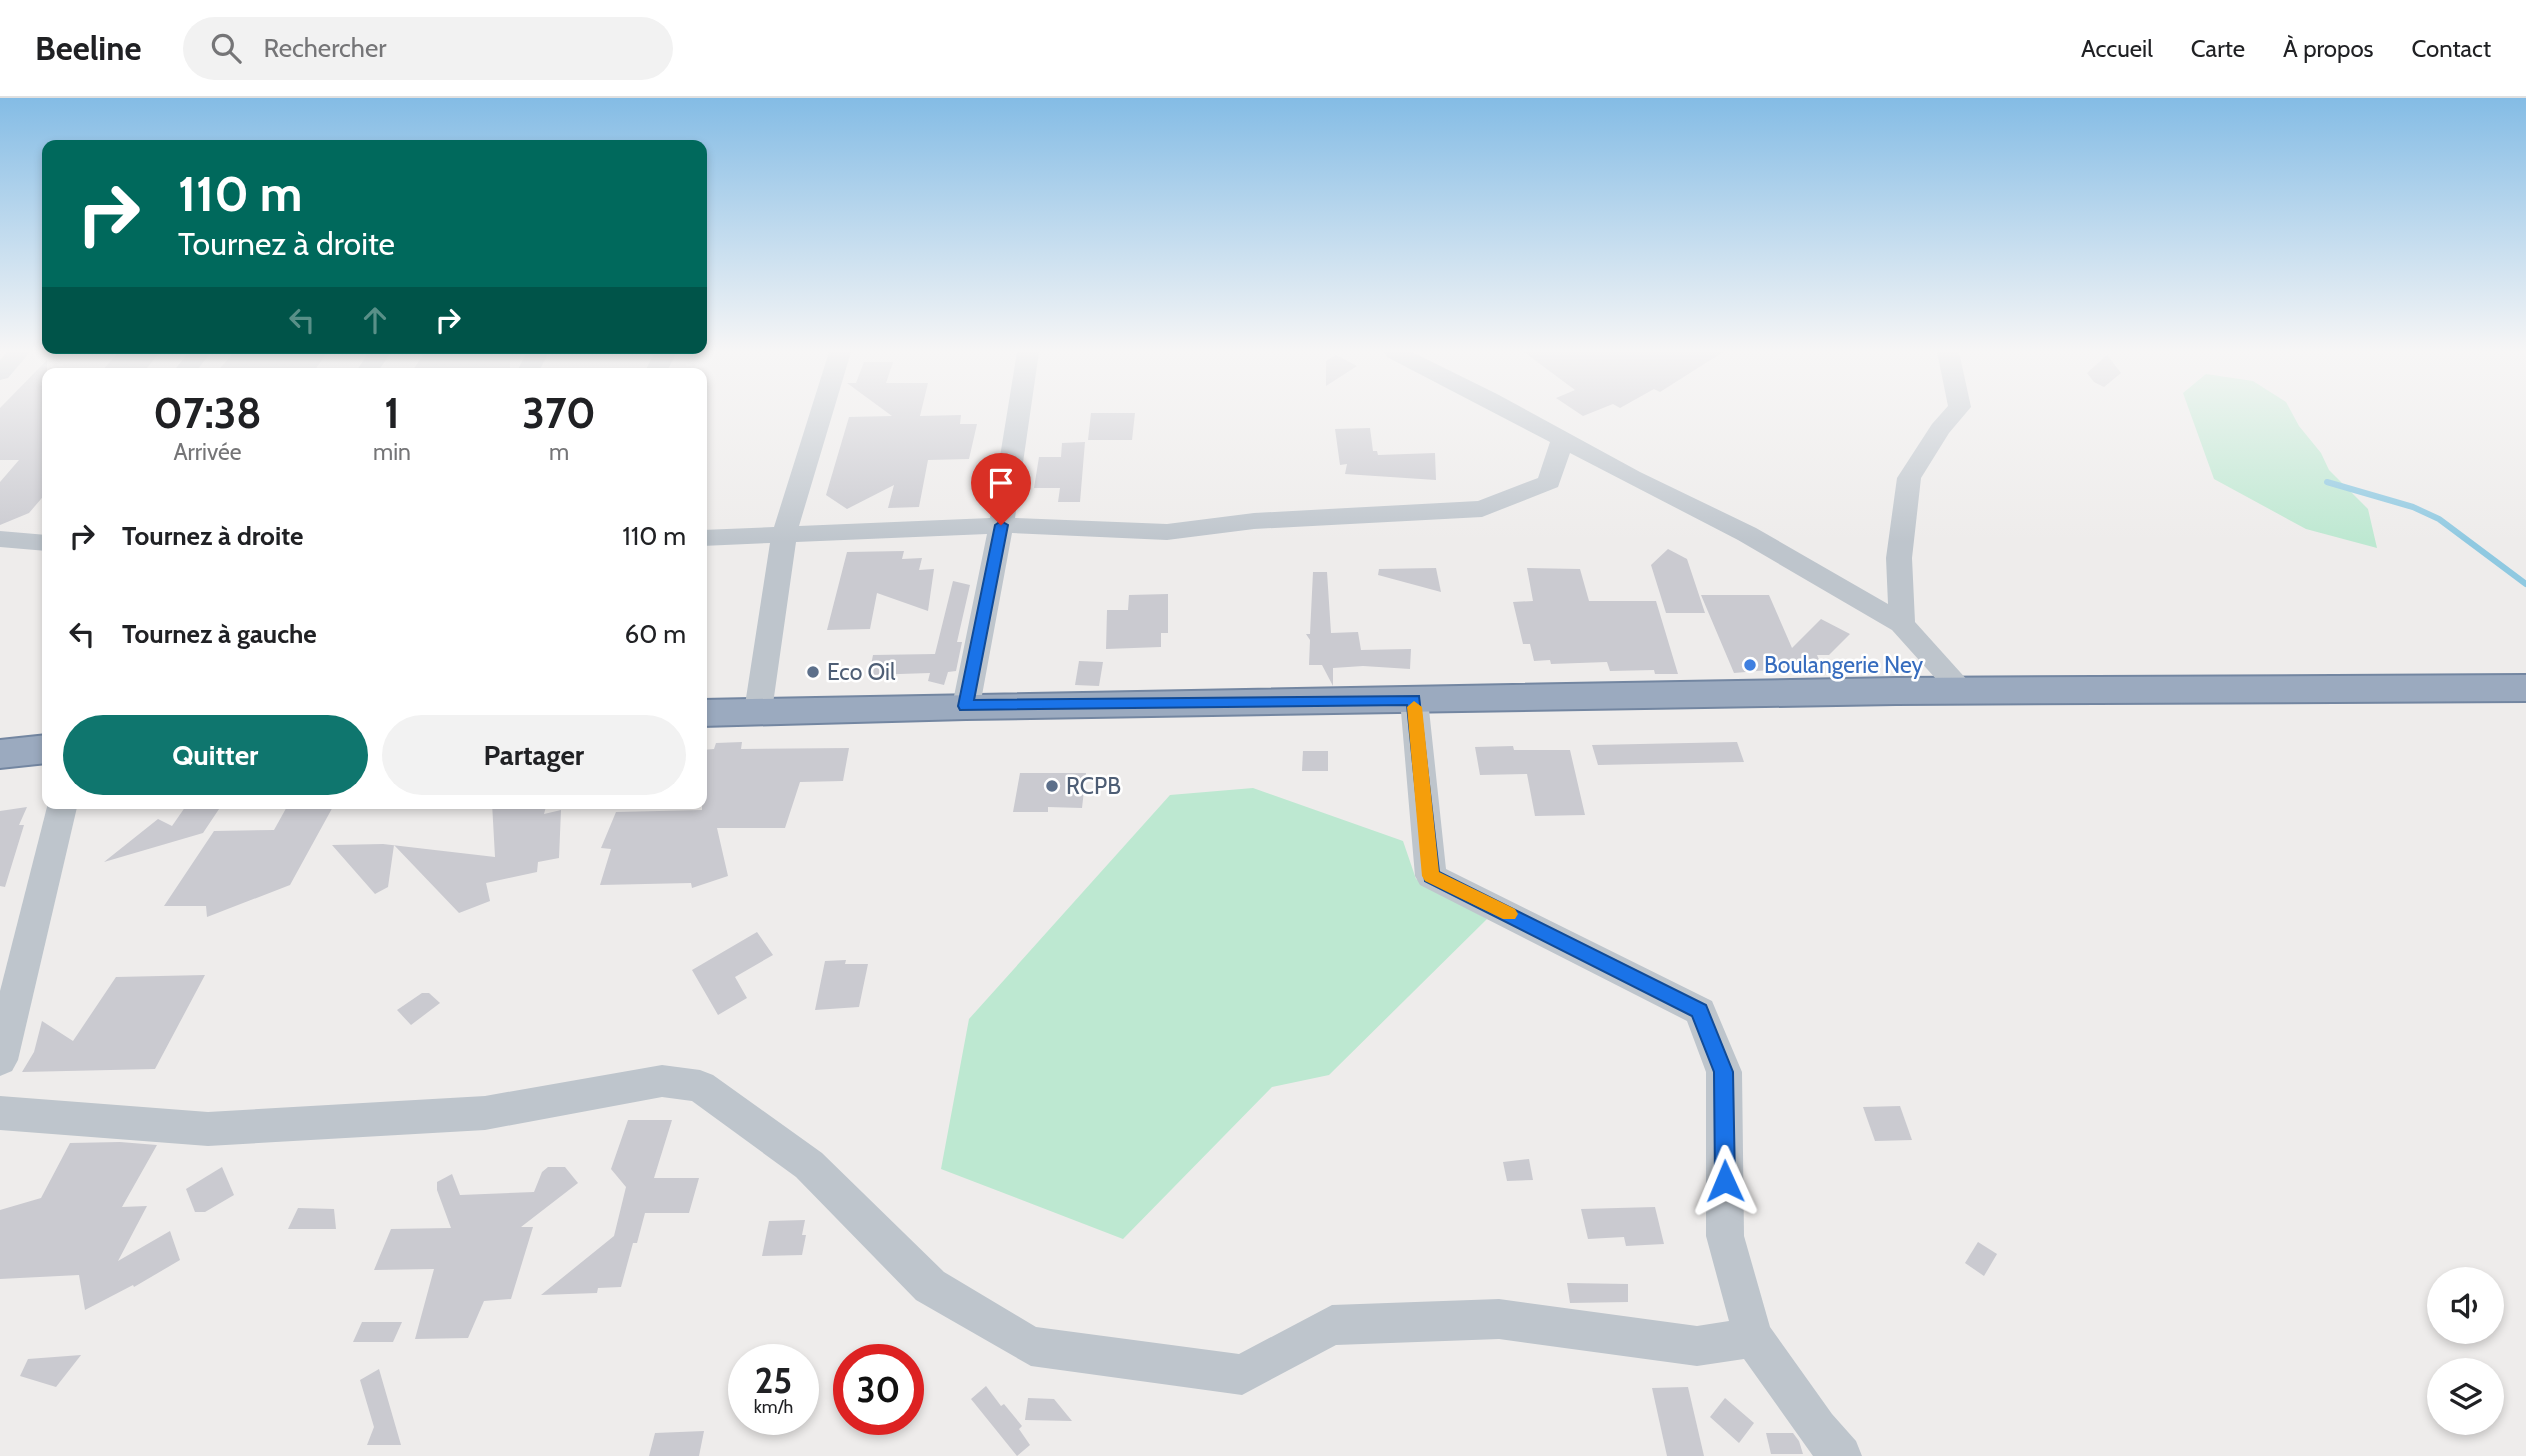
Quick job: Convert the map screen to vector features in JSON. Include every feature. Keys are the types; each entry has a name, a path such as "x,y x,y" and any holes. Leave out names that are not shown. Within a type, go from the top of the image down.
{"highway":[{"path":"707,713 1414,699 2526,688"},
{"path":"0,754 42,750"}],"street":[{"path":"758,711 784,535 821,415"},
{"path":"965,706 1001,525 1018,415"},
{"path":"1517,415 1562,441 1747,534 1902,624 1964,692"},
{"path":"1902,624 1899,558 1909,478 1940,429 1952,415"},
{"path":"707,538 1001,525 1167,532 1254,521 1482,509 1549,482 1562,441"},
{"path":"0,539 42,541"},
{"path":"1414,699 1431,876 1700,1011 1724,1072 1725,1236 1753,1337 1817,1429 1840,1456"},
{"path":"0,1060 62,809"},
{"path":"0,1113 208,1129 485,1114 663,1081 700,1086 809,1165 930,1286 1031,1346 1242,1375 1332,1325 1499,1319 1697,1346 1753,1337"}],"green space":[{"path":"2191,415 2293,415 2321,453 2329,470 2368,509 2377,548 2306,529 2214,479"},
{"path":"1253,788 1403,841 1416,879 1487,919 1329,1075 1272,1087 1123,1239 941,1169 969,1019 1170,795"}],"building":[{"path":"0,415 42,415 42,498 29,513 0,525 0,482 19,460 0,460"},
{"path":"961,415 960,424 977,424 969,459 928,460 919,507 888,508 894,485 847,509 826,495 849,417"},
{"path":"1091,415 1135,415 1132,440 1088,440"},
{"path":"1370,428 1373,451 1377,451 1378,455 1435,453 1436,480 1345,474 1347,464 1340,465 1335,429"},
{"path":"1085,442 1080,502 1058,502 1060,488 1034,488 1039,457 1061,457 1062,443"},
{"path":"1668,549 1687,559 1705,613 1666,613 1651,565"},
{"path":"904,551 902,559 922,558 919,570 934,569 928,611 877,593 870,629 827,630 847,552"},
{"path":"1436,568 1441,592 1378,575 1379,569"},
{"path":"1527,568 1580,569 1589,601 1656,601 1678,674 1655,674 1654,670 1610,671 1607,662 1551,664 1550,660 1534,661 1530,644 1523,644 1513,602 1533,601"},
{"path":"1313,572 1327,572 1331,633 1358,632 1361,650 1411,649 1410,669 1363,666 1333,668 1333,686 1322,665 1309,665 1310,640 1306,634 1310,634"},
{"path":"953,581 970,585 957,642 962,642 956,671 948,672 944,685 928,681 930,673 869,675 873,655 935,654"},
{"path":"1168,594 1168,633 1161,633 1161,647 1106,649 1107,610 1128,610 1129,595"},
{"path":"1701,595 1769,595 1792,648 1821,619 1850,634 1829,655 1817,655 1822,667 1768,668 1769,670 1734,673"},
{"path":"1079,661 1103,662 1099,686 1075,685"},
{"path":"742,742 741,749 849,748 843,781 800,782 785,828 717,828 728,876 692,888 691,883 600,885 611,849 601,848 616,812 707,809 707,750 714,749 716,743"},
{"path":"1737,742 1744,762 1598,765 1592,745"},
{"path":"1513,746 1514,750 1570,750 1585,815 1535,816 1527,774 1480,775 1475,747"},
{"path":"1303,751 1328,751 1328,771 1302,771"},
{"path":"1020,773 1086,773 1082,808 1048,807 1048,812 1013,812"},
{"path":"27,807 19,825 24,825 5,887 0,886 0,811"},
{"path":"184,809 219,809 203,833 104,862 158,819 172,826"},
{"path":"286,809 332,809 290,885 207,917 206,906 164,906 214,831 274,830"},
{"path":"492,809 545,809 544,814 561,810 559,858 538,862 537,872 486,883 490,901 459,913 394,845 495,857"},
{"path":"383,844 394,845 388,887 375,894 332,845"},
{"path":"757,932 773,955 735,977 747,998 718,1015 692,970"},
{"path":"846,960 845,964 868,964 859,1007 815,1010 825,961"},
{"path":"205,975 155,1069 22,1072 34,1052 42,1021 73,1041 116,977"},
{"path":"422,993 429,993 440,1003 411,1025 397,1010"},
{"path":"1900,1106 1912,1140 1875,1141 1863,1107"},
{"path":"628,1120 672,1120 654,1178 699,1178 689,1213 645,1213 637,1243 633,1243 621,1287 598,1288 597,1293 541,1295 614,1236 626,1187 611,1169"},
{"path":"120,1142 157,1145 122,1207 147,1206 118,1261 170,1231 180,1260 134,1287 133,1285 85,1310 79,1275 0,1279 0,1210 41,1198 70,1143"},
{"path":"1529,1159 1533,1180 1507,1181 1503,1162"},
{"path":"222,1167 234,1195 205,1212 195,1212 186,1189"},
{"path":"548,1167 565,1167 578,1183 521,1227 533,1227 511,1299 484,1301 468,1338 415,1339 434,1269 374,1270 391,1229 451,1228 437,1190 437,1182 452,1174 460,1195 534,1192 542,1172"},
{"path":"1655,1207 1664,1244 1626,1246 1624,1237 1588,1239 1581,1209"},
{"path":"298,1208 334,1209 336,1229 288,1229"},
{"path":"805,1220 802,1235 806,1235 802,1255 762,1256 769,1221"},
{"path":"1978,1242 1997,1254 1984,1276 1965,1263"},
{"path":"1567,1283 1628,1284 1628,1302 1570,1303"},
{"path":"362,1322 402,1322 393,1342 353,1342"},
{"path":"81,1355 56,1387 20,1376 28,1359"},
{"path":"379,1369 401,1445 367,1445 374,1427 360,1380"},
{"path":"986,1386 1001,1406 1004,1404 1022,1426 1019,1429 1030,1445 1017,1456 971,1399"},
{"path":"1688,1387 1704,1456 1667,1456 1652,1388"},
{"path":"1028,1398 1054,1399 1072,1421 1025,1420"},
{"path":"1725,1398 1754,1423 1739,1443 1710,1417"},
{"path":"704,1431 699,1456 649,1456 655,1433"},
{"path":"1766,1433 1793,1433 1803,1454 1771,1454"}],"waterway":[{"path":"2327,482 2413,507 2439,519 2526,584"}],"slow traffic":[{"path":"1414,707 1431,876 1509,914"}],"place":[{"name":"Boulangerie Ney","path":"1750,665"},
{"name":"Eco Oil","path":"813,672"},
{"name":"RCPB","path":"1052,786"}],"route":[{"path":"1001,525 965,706 1414,699 1431,876 1700,1011 1724,1072 1725,1181"}]}
